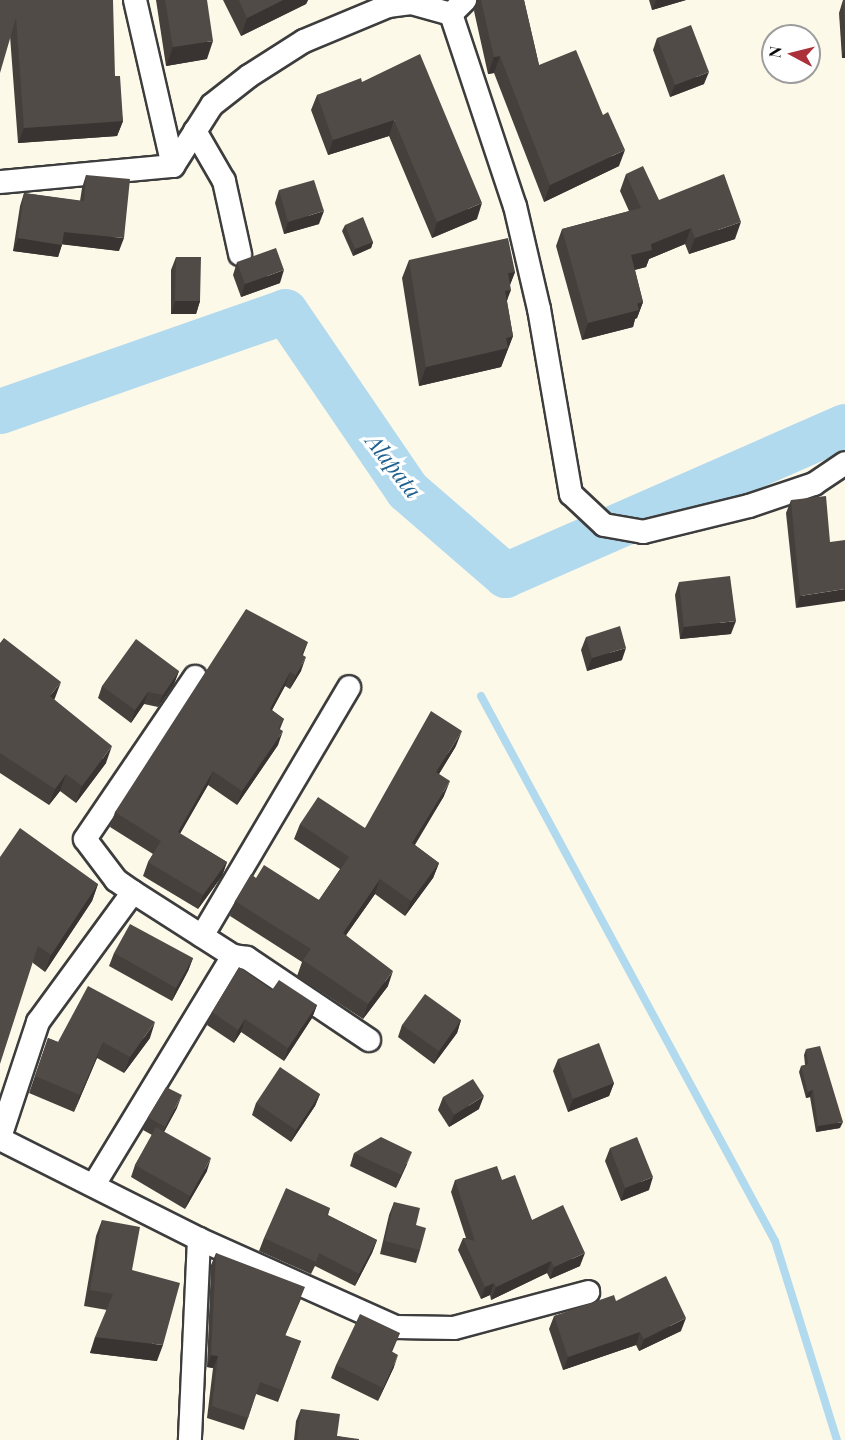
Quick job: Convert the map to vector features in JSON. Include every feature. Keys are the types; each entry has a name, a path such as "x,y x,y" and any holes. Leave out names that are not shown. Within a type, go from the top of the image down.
{"street":[{"path":"135,0 173,166"},
{"path":"173,166 212,105 249,76 304,41 386,3 458,7 515,206 563,432 571,494 604,525 643,532 749,506 814,484 845,463"},
{"path":"195,131 224,181 240,254"},
{"path":"0,182 173,166"},
{"path":"195,677 85,839 116,880 232,956 247,958 369,1040"},
{"path":"202,936 349,687"},
{"path":"133,892 38,1022 0,1138 95,1184 199,1239 396,1327 454,1328 588,1292"},
{"path":"95,1184 232,956"},
{"path":"190,1440 199,1239"}],"building":[{"path":"0,0 113,0 115,76 120,76 123,121 24,128 16,18 0,73"},
{"path":"165,0 207,0 213,41 173,47"},
{"path":"239,0 283,0 247,18"},
{"path":"481,0 524,0 539,65 576,50 603,115 608,112 625,150 550,185 500,56 494,57"},
{"path":"843,0 845,0 845,27"},
{"path":"691,25 709,72 675,85 657,38"},
{"path":"420,54 482,203 437,222 394,120 333,140 317,95 361,78 362,82"},
{"path":"643,166 659,200 724,174 741,222 695,238 691,228 651,244 652,250 631,255 643,302 637,303 639,310 588,323 562,229 641,208 626,174"},
{"path":"86,175 130,179 124,238 64,232 62,245 18,238 24,193 84,201"},
{"path":"314,180 324,211 288,222 279,190"},
{"path":"363,217 373,242 355,249 345,225"},
{"path":"508,238 515,272 508,273 511,290 505,291 513,336 506,338 508,348 426,367 409,260"},
{"path":"276,248 284,270 245,284 237,262"},
{"path":"176,257 201,257 200,301 175,301"},
{"path":"826,496 830,542 845,540 845,589 800,596 791,500"},
{"path":"730,576 736,621 684,627 679,582"},
{"path":"246,609 308,642 301,654 306,657 296,675 290,672 270,709 284,719 278,728 283,731 242,791 213,771 178,832 227,862 203,895 148,862 161,841 115,812"},
{"path":"620,626 626,648 592,658 586,637"},
{"path":"4,638 61,682 50,696 112,746 82,786 66,774 55,789 0,753 0,643"},
{"path":"136,639 179,671 163,695 148,692 135,710 102,686"},
{"path":"431,711 462,731 436,772 450,781 412,843 439,863 411,901 380,879 343,933 393,971 368,1004 303,960 311,949 235,901 251,874 256,878 264,865 319,900 349,857 300,824 318,797 365,828"},
{"path":"20,828 98,884 51,955 38,946 0,1064 0,857"},
{"path":"130,924 193,958 176,988 114,953"},
{"path":"239,967 272,990 279,980 317,1005 288,1048 245,1019 238,1030 212,1012"},
{"path":"88,986 155,1022 130,1057 103,1042 80,1095 35,1076 48,1038 58,1042"},
{"path":"425,994 461,1020 439,1051 402,1025"},
{"path":"599,1043 614,1083 573,1099 558,1059"},
{"path":"820,1046 843,1122 818,1126 813,1090 808,1092 801,1066 808,1064 806,1049"},
{"path":"280,1067 320,1094 296,1130 256,1103"},
{"path":"473,1079 484,1096 454,1115 443,1097"},
{"path":"166,1087 182,1095 165,1127 148,1117"},
{"path":"156,1127 211,1158 190,1196 135,1165"},
{"path":"381,1137 412,1152 401,1175 354,1153"},
{"path":"637,1137 653,1177 625,1188 610,1148"},
{"path":"497,1166 502,1180 515,1175 532,1220 563,1205 585,1253 554,1267 551,1261 496,1287 494,1283 485,1287 463,1238 475,1241 455,1180"},
{"path":"286,1188 330,1208 327,1215 377,1240 359,1274 319,1253 316,1262 264,1238"},
{"path":"394,1202 420,1208 416,1225 426,1228 420,1250 385,1241"},
{"path":"102,1220 140,1227 132,1270 180,1283 163,1345 95,1337 113,1294 90,1290"},
{"path":"216,1253 305,1287 285,1335 301,1341 282,1390 260,1382 248,1418 212,1406 218,1356 211,1355"},
{"path":"666,1276 686,1318 644,1339 640,1332 568,1357 554,1316 614,1295 616,1301"},
{"path":"360,1314 400,1333 391,1351 398,1355 383,1388 336,1365"},
{"path":"301,1409 340,1414 337,1436 359,1440 297,1440"}],"waterway":[{"name":"Alapata","path":"0,411 285,311 407,490 505,575 845,426"},
{"path":"481,696 775,1241 837,1440"}]}
